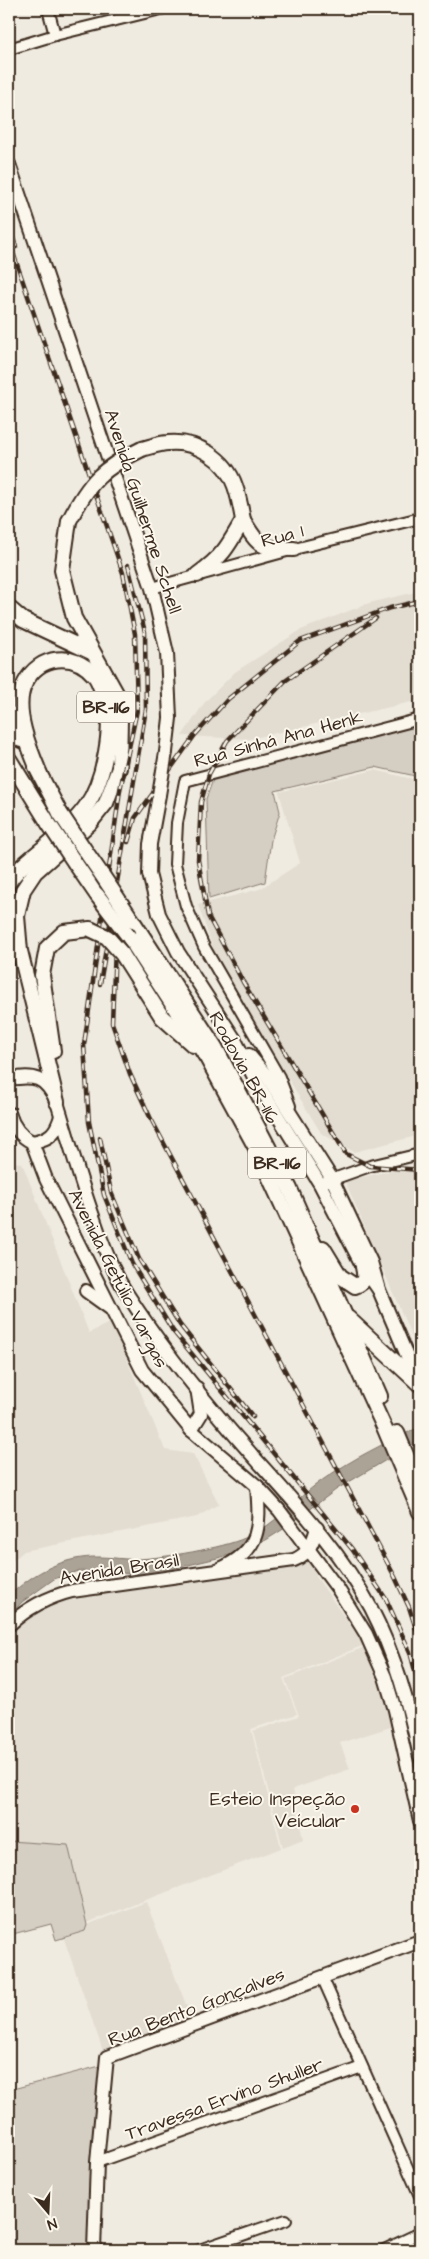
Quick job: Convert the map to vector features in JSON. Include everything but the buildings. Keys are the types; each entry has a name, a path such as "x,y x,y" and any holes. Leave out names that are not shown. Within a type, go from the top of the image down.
{"highway":[{"path":"58,1102 20,951 17,916 23,890 35,872 90,823 106,803 119,768 120,720 116,693 74,618 62,570 69,521 83,494 102,472 118,461 142,449 169,442 190,444 207,452 223,464 235,484 243,520 255,541 270,549 294,549"},
{"path":"197,575 218,560 228,548 243,520"},
{"path":"9,608 23,620 93,653"},
{"name":"BR-116","path":"9,882 32,857 82,814 94,796 103,770 109,734 105,699 94,675 74,661 54,658 36,668 24,684 21,707 24,736 40,774"},
{"name":"Rodovia BR-116","path":"9,713 60,813 215,1047 301,1215 344,1314 388,1425"},
{"name":"Rodovia BR-116","path":"9,760 96,895 129,937 206,1058 256,1148 388,1425 407,1468 420,1512"},
{"name":"BR-116","path":"58,1102 42,975 47,948 64,932 90,929 107,937 122,954 162,1018 206,1058"},
{"path":"301,1215 340,1276 348,1283 355,1286 361,1284 365,1276 362,1266"},
{"name":"BR-116","path":"344,1314 420,1385"},
{"name":"Rodovia BR-116","path":"407,1468 420,1488"}],"main road":[{"name":"Avenida Guilherme Schell","path":"9,164 152,588 167,653 170,718 150,844 149,874 159,914 178,952 234,1038 266,1075 290,1127 326,1182 371,1262 379,1290 420,1385"},
{"path":"9,1079 30,1076 37,1079 53,1093 58,1102"},
{"name":"Avenida Getúlio Vargas","path":"58,1102 76,1167 103,1245 125,1290 173,1359 231,1431 316,1527 370,1608 380,1628 411,1715 420,1756"},
{"name":"Avenida Getúlio Vargas","path":"9,1113 17,1131 23,1138 32,1142 46,1179 142,1370 191,1430 257,1486 279,1510 338,1588 366,1634 385,1678 395,1710 417,1794 420,1821"},
{"path":"32,1142 51,1135 58,1128 62,1116"},
{"name":"Avenida Guilherme Schell","path":"326,1182 362,1266 379,1290"},
{"path":"86,1291 112,1310"},
{"path":"191,1430 200,1414 197,1388"},
{"name":"Avenida Brasil","path":"214,1572 234,1562 248,1549 253,1541 260,1521 257,1486"},
{"path":"309,1549 316,1527"},
{"name":"Avenida Brasil","path":"9,1625 26,1611 56,1595 294,1560 301,1557 309,1549"},
{"path":"366,1634 380,1628"},
{"name":"Rua Bento Gonçalves","path":"94,2250 97,2162 108,2057 323,1979 420,1941"}],"street":[{"path":"48,9 55,36"},
{"path":"9,49 161,9"},
{"name":"Rua 1","path":"152,588 294,549 420,518"},
{"name":"Rua Sinhá Ana Henk","path":"290,1127 280,1076 204,947 186,906 175,864 177,823 185,781 420,720"},
{"path":"326,1182 370,1166 420,1154"},
{"path":"323,1979 420,2196"},
{"name":"Travessa Ervino Shuller","path":"97,2162 362,2067"},
{"path":"199,2250 286,2220"},
{"path":"384,2250 420,2233"}],"shaded area":[{"path":"420,591 420,700 250,739 182,736 205,702 235,672 301,630 369,603"},
{"path":"420,724 420,777 375,767 275,791 280,812 271,840 265,882 209,899 206,799 214,777"},
{"path":"375,770 420,781 420,1135 354,1152 321,1133 218,962 198,905 260,889 300,863 279,792"},
{"path":"9,1162 22,1163 89,1333 111,1322 165,1450 193,1454 219,1504 197,1517 24,1551 9,1564"},
{"path":"420,1164 420,1356 345,1181"},
{"path":"420,1427 420,1440 337,1489 266,1540 230,1555 155,1573 78,1571 54,1579 22,1602 9,1616 9,1596 19,1587 50,1567 87,1557 132,1559 162,1557 208,1549 235,1542 256,1533 266,1527 312,1488 345,1465 369,1451"},
{"path":"306,1560 309,1561 317,1578 364,1645 283,1678 297,1714 251,1729 281,1848 86,1923 68,1845 9,1841 9,1633 19,1622 51,1603 248,1573"},
{"path":"365,1647 382,1685 394,1726 340,1743 350,1769 293,1789 303,1840 283,1848 253,1731 299,1716 285,1679"},
{"path":"9,1841 68,1845 87,1925 85,1931 56,1940 51,1924 9,1935"},
{"path":"146,1902 192,2020 104,2054 64,1939 85,1931 87,1925"},
{"path":"100,2066 90,2250 9,2250 9,2090"}],"railway":[{"path":"9,226 16,247"},
{"path":"9,241 123,573 135,634 137,710 120,790 84,1045 89,1122 104,1195 132,1264 173,1331 352,1549 386,1599 410,1652 420,1690"},
{"path":"100,984 146,709 145,632 128,565"},
{"path":"128,842 135,818 195,735 228,699 300,641 390,608 420,601"},
{"path":"376,618 285,681 227,741 209,774 201,802 198,860 208,916 243,982 346,1154 370,1166 420,1170"},
{"path":"116,920 112,1023 130,1074 150,1117 395,1577 409,1607 420,1641"},
{"path":"100,1138 111,1192 139,1259 180,1325 253,1417"}],"place":[{"name":"Esteio Inspeção Veícular","path":"355,1809"}]}
